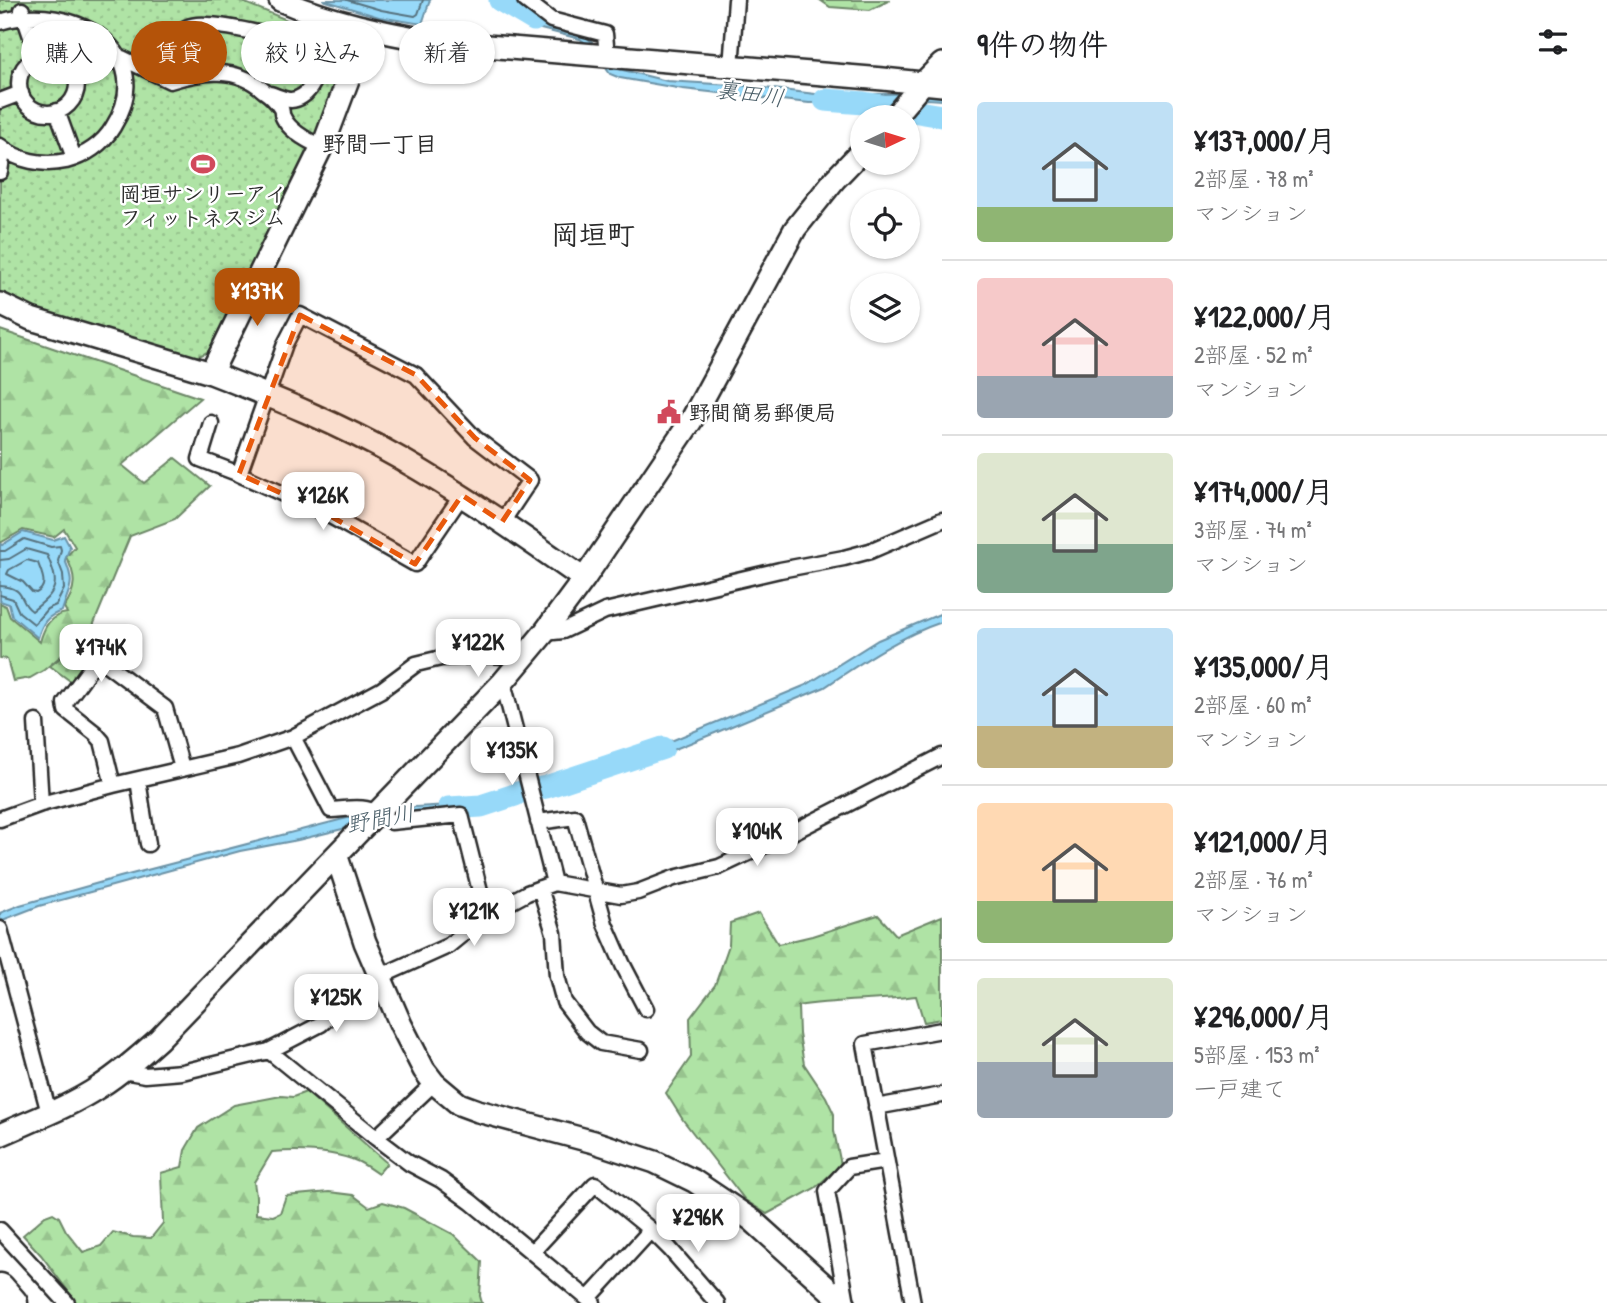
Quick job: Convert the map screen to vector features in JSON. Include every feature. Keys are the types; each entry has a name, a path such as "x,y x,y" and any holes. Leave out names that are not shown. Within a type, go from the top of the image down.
{"highway":[{"path":"0,1289 13,1303"}],"street":[{"path":"280,0 340,21"},
{"path":"525,0 551,20 605,34 607,56"},
{"path":"731,67 736,0"},
{"path":"0,22 22,10 54,5 88,16 108,34 122,58 126,88 119,118 111,131 88,152 51,163 1,157"},
{"path":"22,10 26,21"},
{"path":"227,27 255,32 302,47 316,60 315,78 311,88 304,94 291,100 266,92"},
{"path":"385,32 438,42 933,84"},
{"path":"117,60 122,58 131,62"},
{"path":"908,105 933,84 942,65"},
{"path":"227,73 251,80 266,92 280,108 284,119 301,137 322,147"},
{"path":"21,74 21,93 29,106 42,112 57,111 65,107 71,101 77,84"},
{"path":"211,373 322,147 347,84"},
{"path":"0,101 21,93"},
{"path":"57,111 74,158"},
{"path":"0,1135 97,1088 123,1071 159,1039 503,682 584,579 691,421 795,229 850,163"},
{"path":"0,304 31,318 211,373 327,421 400,458 461,495 584,579"},
{"path":"240,474 285,344 300,315 416,375 475,438 530,480 502,522"},
{"path":"211,424 200,459 325,513 415,564 461,495"},
{"path":"544,633 563,631 605,611 870,551 942,520"},
{"path":"0,819 41,804 238,756 293,737 381,690 416,664 441,658 487,655 524,657"},
{"path":"113,785 102,741 66,710 65,703 98,658 165,708 182,768"},
{"path":"503,682 538,822 554,933 557,976 564,1002 587,1032 601,1043 641,1050"},
{"path":"36,722 41,804"},
{"path":"293,737 331,810 363,808 378,812 390,822 461,815 486,915"},
{"path":"123,1071 145,1075 182,1072 269,1051 321,1024 336,1007 379,977 448,946 486,915 527,893 547,886 621,895 719,867 942,756"},
{"path":"138,780 148,844"},
{"path":"538,822 575,817 606,924 622,965 646,1009"},
{"path":"337,857 379,977 414,1051 434,1083 459,1104 594,1142 655,1162 694,1181 752,1220 846,1303"},
{"path":"0,929 49,1113"},
{"path":"913,1303 865,1044 942,1030"},
{"path":"269,1051 409,1163 441,1180 471,1202 590,1301 651,1230"},
{"path":"376,1138 434,1083"},
{"path":"876,1107 941,1099"},
{"path":"846,1303 827,1191 849,1167 886,1161"},
{"path":"532,1252 595,1184 651,1230 717,1303"},
{"path":"0,1230 67,1303"}],"highlighted area":[{"path":"300,315 416,375 475,438 530,480 502,522 462,495 415,564 325,513 239,474"}],"green space":[{"path":"0,0 238,0 290,21 241,21 241,84 339,84 324,124 216,345 207,352 190,358 34,311 0,294"},
{"path":"820,0 890,0 870,10 830,7"},
{"path":"0,330 200,398 122,465 144,483 175,458 210,486 175,519 130,536 88,638 73,646 44,670 30,678 13,681 7,659 0,658 0,603 6,606 10,617 40,642 49,623 56,616 67,613 64,607 74,583 66,557 75,547 64,529 54,537 23,530 0,543"},
{"path":"86,641 96,651 73,683 50,666 75,646"},
{"path":"759,913 778,944 878,915 896,935 942,916 942,1019 924,1022 916,996 798,1006 804,1064 834,1114 834,1131 841,1165 815,1188 767,1214 745,1200 683,1120 666,1093 691,1057 690,1018 715,985 729,945 730,923"},
{"path":"306,1092 387,1163 378,1174 359,1162 327,1153 272,1152 254,1182 256,1214 273,1216 280,1213 286,1196 329,1192 353,1195 369,1207 383,1202 404,1208 453,1234 482,1262 482,1303 77,1303 23,1235 45,1216 53,1213 59,1217 66,1231 83,1252 101,1246 113,1232 151,1238 163,1223 161,1173 182,1167 185,1150 198,1128 234,1105 281,1096 293,1097"}],"water":[{"path":"323,0 430,0 423,21 379,17"},
{"name":"裏田川","path":"503,0 512,0 534,17 550,24 583,34 615,68 667,81 748,86 824,95 936,93 942,95 942,100 809,103 683,89 620,78 610,74 591,47 580,39 537,28 520,17"},
{"path":"23,532 53,540 64,536 70,547 65,560 70,586 62,611 46,621 38,638 12,616 9,604 0,601 0,544"},
{"name":"野間川","path":"942,613 942,622 896,642 825,687 615,773 495,803 395,816 240,851 39,906 0,921 0,913 20,905 351,817 398,808 466,804 538,785 578,778 620,764 806,685 878,640"}],"waterway":[{"name":"裏田川","path":"500,0 534,20"},
{"name":"裏田川","path":"825,100 864,103 942,116"},
{"name":"野間川","path":"449,808 481,806 663,748"}],"place":[{"name":"岡垣サンリーアイ フィットネスジム","path":"203,164"},
{"name":"野間簡易郵便局","path":"669,412"}],"district":[{"name":"野間一丁目","path":"380,143"},
{"name":"岡垣町","path":"593,234"}]}
